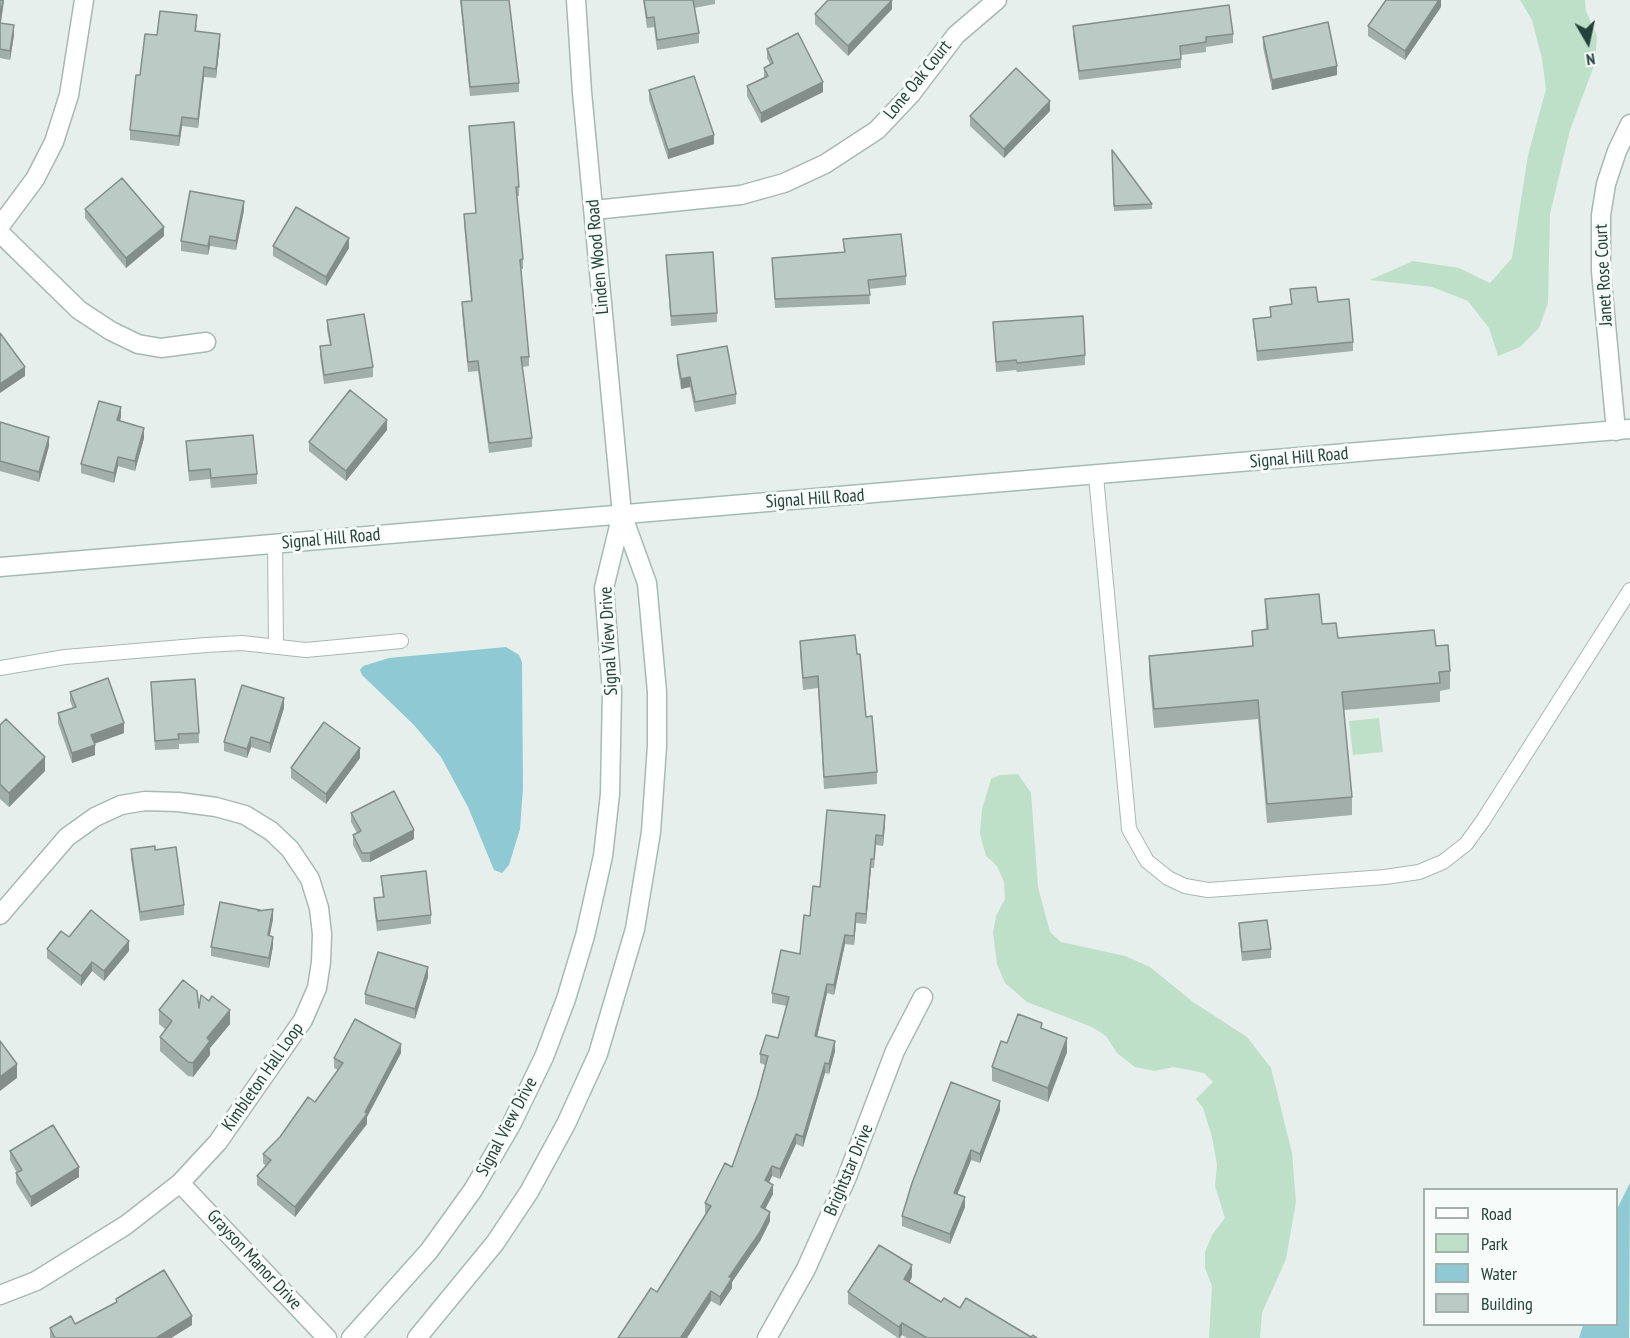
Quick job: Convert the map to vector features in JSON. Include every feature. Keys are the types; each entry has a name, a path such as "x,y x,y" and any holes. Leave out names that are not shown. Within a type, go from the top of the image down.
{"main road":[{"path":"0,226 35,179 54,142 69,95 84,0"},
{"name":"Linden Wood Road","path":"576,0 622,514"},
{"name":"Lone Oak Court","path":"594,210 741,195 784,183 825,164 877,130 911,94 956,35 997,0"},
{"name":"Janet Rose Court","path":"1623,430 1600,271 1601,224 1606,184 1617,151 1630,124"},
{"path":"0,233 79,310 111,331 138,344 161,348 206,342"},
{"name":"Signal Hill Road","path":"0,567 1623,430"},
{"path":"417,1338 495,1243 529,1192 566,1125 598,1054 635,928 651,832 657,746 657,692 646,583 622,514"},
{"name":"Signal View Drive","path":"351,1338 429,1251 473,1190 511,1125 544,1057 566,999 585,936 603,855 610,794 612,691 604,588 622,514"},
{"name":"Kimbleton Hall Loop","path":"0,915 67,837 95,817 121,805 145,801 216,807 245,815 271,831 290,849 310,879 319,908 321,963 316,988 303,1020 280,1057 218,1142 180,1183 126,1225 73,1259 36,1281 0,1295"},
{"name":"Brightstar Drive","path":"774,1336 847,1177 895,1051 923,998"},
{"name":"Grayson Manor Drive","path":"180,1183 327,1338"}],"lane":[{"path":"1096,476 1129,829 1147,861 1168,878 1185,886 1208,890 1385,877 1419,872 1443,862 1466,844 1482,822 1630,590"},
{"path":"274,543 276,647"},
{"path":"0,669 65,657 206,645 242,643 306,650 401,641"}],"green space":[{"path":"1520,0 1585,0 1586,11 1597,36 1595,63 1570,130 1550,214 1548,303 1539,328 1520,347 1498,356 1489,328 1468,301 1432,287 1370,280 1413,261 1459,268 1490,283 1512,258 1528,155 1546,89 1542,59 1532,20"},
{"path":"1379,718 1383,752 1353,755 1349,721"},
{"path":"1018,774 1031,793 1038,887 1050,932 1061,942 1125,956 1150,967 1193,1002 1247,1037 1271,1068 1292,1153 1296,1202 1286,1259 1262,1313 1260,1338 1209,1338 1212,1286 1205,1268 1205,1252 1212,1235 1225,1218 1215,1186 1217,1165 1212,1137 1203,1108 1196,1099 1213,1082 1204,1073 1190,1070 1173,1067 1155,1071 1135,1067 1117,1053 1106,1036 1092,1027 1027,1002 1005,983 997,964 993,933 996,916 1005,899 1004,882 997,866 986,856 980,834 982,809 991,779 1000,775"}],"water":[{"path":"506,647 519,655 522,662 523,788 520,829 509,865 502,873 494,870 468,807 441,757 414,725 362,675 360,670 363,666 389,658"},
{"path":"1630,1183 1629,1338 1579,1338 1583,1326 1618,1326 1618,1207"}],"building":[{"path":"0,0 3,0 0,18"},
{"path":"461,0 509,0 519,83 470,87"},
{"path":"644,0 693,0 699,33 657,40 654,17 647,18"},
{"path":"828,0 892,0 848,46 815,14"},
{"path":"1386,0 1439,0 1405,51 1368,26"},
{"path":"1229,5 1233,34 1206,37 1206,42 1180,46 1181,59 1079,71 1073,26"},
{"path":"160,11 197,15 195,31 220,34 216,69 204,67 198,119 182,117 179,136 130,130 136,75 140,75 145,34 157,35"},
{"path":"1328,22 1337,66 1272,80 1263,37"},
{"path":"0,23 14,25 10,51 0,49"},
{"path":"798,33 823,82 761,113 747,86 768,76 764,68 773,63 767,49"},
{"path":"1016,68 1050,101 1004,149 970,116"},
{"path":"694,76 714,135 668,150 649,90"},
{"path":"514,122 519,187 516,187 523,259 520,260 529,357 521,357 532,438 489,443 478,361 468,362 462,302 472,301 464,214 476,213 469,126"},
{"path":"1112,150 1152,204 1114,206"},
{"path":"122,178 164,227 126,258 85,209"},
{"path":"190,191 244,201 236,241 210,236 208,246 181,241"},
{"path":"296,207 349,238 326,277 273,246"},
{"path":"901,234 906,276 868,280 870,295 775,299 772,258 845,252 843,239"},
{"path":"713,252 717,313 671,316 666,255"},
{"path":"1316,287 1318,302 1349,299 1353,342 1257,351 1253,319 1271,317 1270,307 1292,304 1290,289"},
{"path":"364,314 373,367 324,375 320,346 331,345 327,320"},
{"path":"1083,316 1085,355 1017,363 1016,360 996,362 993,322"},
{"path":"0,333 25,367 0,384"},
{"path":"727,346 736,394 695,402 690,377 681,379 677,355"},
{"path":"350,390 387,420 346,471 309,442"},
{"path":"99,401 121,407 117,420 144,428 135,461 118,457 114,473 81,464"},
{"path":"0,422 49,437 39,472 0,461"},
{"path":"253,435 257,474 211,478 210,469 189,471 186,441"},
{"path":"1319,594 1322,624 1336,623 1338,638 1434,630 1436,646 1448,645 1450,671 1439,672 1440,683 1342,692 1352,797 1267,804 1258,700 1154,709 1149,656 1253,646 1252,631 1268,629 1265,599"},
{"path":"855,635 857,654 860,654 866,717 872,716 877,772 824,777 818,676 803,678 800,641"},
{"path":"108,678 124,723 91,735 95,745 72,753 58,713 76,707 70,692"},
{"path":"195,679 199,733 178,734 179,739 155,741 151,682"},
{"path":"242,685 284,698 270,743 251,737 247,749 224,742"},
{"path":"6,719 45,757 9,793 0,784 0,725"},
{"path":"324,722 360,748 326,794 291,768"},
{"path":"394,791 414,830 370,853 362,853 353,835 361,831 351,813"},
{"path":"827,810 885,815 883,836 876,835 874,859 871,859 866,914 856,913 854,936 845,935 834,985 827,984 815,1036 835,1041 829,1064 825,1063 803,1137 796,1134 780,1169 772,1166 765,1180 773,1185 761,1207 770,1212 760,1232 729,1277 732,1278 720,1297 711,1291 682,1338 618,1338 651,1288 657,1292 711,1206 705,1203 725,1163 732,1167 757,1097 768,1056 760,1054 766,1035 778,1038 789,997 772,993 781,950 800,954 804,915 810,916 813,886 820,887"},
{"path":"155,846 155,850 176,847 184,905 140,912 131,849"},
{"path":"426,871 431,915 377,921 374,898 384,897 381,876"},
{"path":"220,902 260,910 258,911 273,909 268,935 273,937 269,958 211,947"},
{"path":"91,910 129,941 104,971 92,962 81,976 47,949 61,931 69,937"},
{"path":"1267,920 1271,949 1242,952 1239,923"},
{"path":"378,952 428,967 415,1009 365,994"},
{"path":"183,980 197,991 199,1008 201,995 209,1001 212,996 230,1010 207,1038 210,1041 193,1063 188,1062 160,1037 172,1021 159,1010"},
{"path":"1018,1014 1042,1023 1041,1028 1067,1038 1048,1088 992,1067 1001,1041 1007,1043"},
{"path":"355,1019 401,1044 365,1112 367,1114 295,1207 257,1176 271,1160 263,1154 280,1137 308,1097 315,1102 343,1063 334,1058"},
{"path":"0,1041 17,1064 0,1077"},
{"path":"951,1082 1000,1101 980,1154 971,1150 954,1193 965,1197 950,1234 902,1216 912,1183"},
{"path":"53,1125 79,1167 31,1197 16,1173 22,1170 10,1151"},
{"path":"879,1245 912,1265 904,1279 941,1302 944,1298 960,1308 966,1298 1031,1337 1033,1335 1037,1338 927,1338 902,1323 899,1327 848,1292"},
{"path":"164,1270 192,1316 156,1338 55,1338 50,1328 71,1316 75,1324 117,1302 116,1299"}]}
